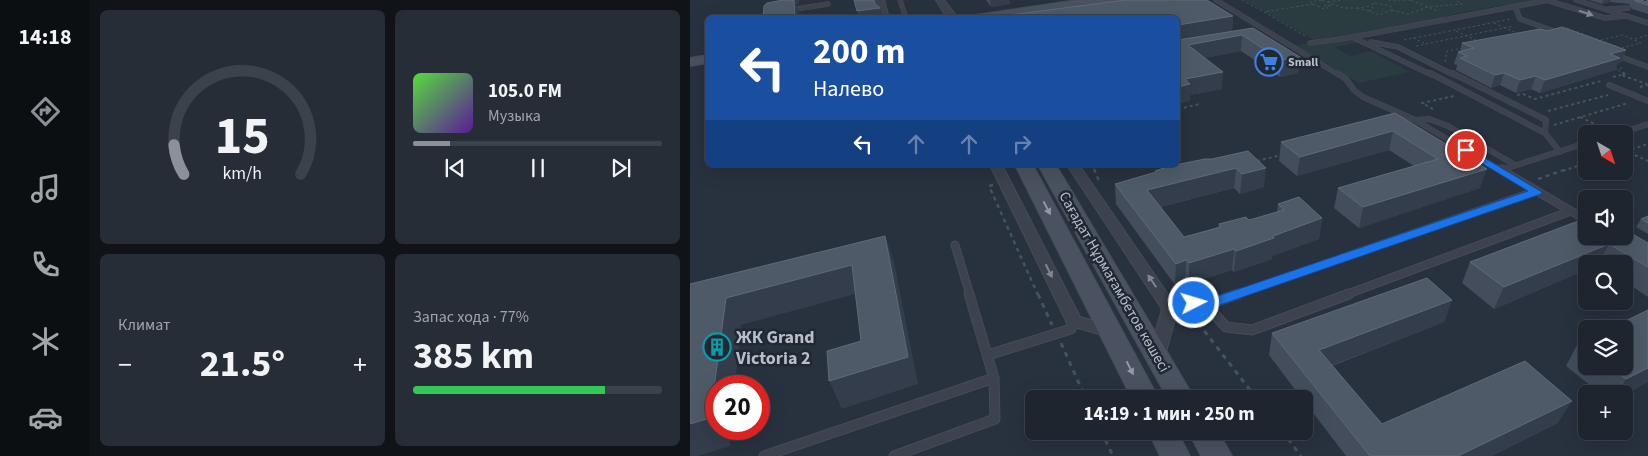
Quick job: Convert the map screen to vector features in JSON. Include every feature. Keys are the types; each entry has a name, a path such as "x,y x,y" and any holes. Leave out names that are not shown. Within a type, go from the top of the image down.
{"street":[{"path":"880,0 885,15"},
{"path":"940,0 949,15"},
{"path":"994,15 1091,0"},
{"path":"1021,15 1122,0"},
{"path":"1031,15 1067,8"},
{"path":"690,58 705,56"},
{"path":"690,62 705,60"},
{"path":"997,167 1074,321 1112,332"},
{"name":"Сағадат Нұрмағамбетов көшесі","path":"1025,167 1141,390"},
{"name":"Сағадат Нұрмағамбетов көшесі","path":"1048,167 1177,390"},
{"path":"1074,167 1176,305 1157,358"},
{"path":"1163,440 1166,456"},
{"path":"1167,440 1175,456"},
{"path":"1207,440 1217,456"}],"lane":[{"path":"900,0 905,15"},
{"path":"1216,0 1346,79 1359,97 1388,107 1415,120 1578,216"},
{"path":"1310,43 1352,37 1548,0 1597,17 1612,18 1626,16"},
{"path":"1576,0 1647,22"},
{"path":"784,10 828,4"},
{"path":"1515,6 1520,17 1530,23 1585,43"},
{"path":"1605,9 1628,8"},
{"path":"1255,30 1265,29"},
{"path":"1266,36 1275,35"},
{"path":"1352,37 1546,130 1560,152"},
{"path":"1363,41 1385,43 1402,49 1546,120 1546,130"},
{"path":"1608,52 1648,67"},
{"path":"1609,85 1648,101"},
{"path":"1415,120 1429,119 1448,126 1515,165"},
{"path":"1633,129 1648,124"},
{"path":"1500,170 1578,146"},
{"path":"1176,305 1206,305 1537,192"},
{"path":"1206,305 1226,327 1252,330 1571,212"},
{"path":"894,456 995,420 994,378 954,245"},
{"path":"988,355 1071,329 1074,321"},
{"path":"764,456 994,378"}],"path":[{"path":"1242,0 1305,36"},
{"path":"1313,4 1310,2 1322,0 1347,8 1372,6"},
{"path":"1327,2 1341,0"},
{"path":"1388,0 1411,0 1439,12 1429,13"},
{"path":"1358,8 1379,15 1392,10 1408,14 1428,7 1462,4 1455,0"},
{"path":"1369,11 1373,9 1371,4 1380,3 1391,6 1392,10"},
{"path":"1264,12 1313,4 1324,9 1328,8 1324,6 1333,5"},
{"path":"1457,8 1466,7"},
{"path":"1471,14 1523,35 1513,37"},
{"path":"1385,43 1520,17"},
{"path":"1402,49 1530,23"},
{"path":"1563,27 1630,51"},
{"path":"1454,30 1484,43 1475,45"},
{"path":"1405,35 1425,44"},
{"path":"1585,43 1624,35 1641,43 1608,52"},
{"path":"1635,39 1648,36"},
{"path":"1441,69 1444,68 1447,51 1466,47"},
{"path":"1612,78 1626,74 1615,69 1639,64"},
{"path":"1621,75 1648,84"},
{"path":"1502,98 1523,94 1535,98 1602,80"},
{"path":"1535,115 1648,84"},
{"path":"1440,113 1422,104 1468,93"},
{"path":"1546,130 1580,117 1642,98"},
{"path":"1180,109 1200,104"},
{"path":"1580,117 1597,125"},
{"path":"1633,148 1648,144"},
{"path":"1252,162 1290,152"},
{"path":"1633,155 1648,161"},
{"path":"1523,183 1578,166"},
{"path":"1000,184 989,186 1082,390"},
{"path":"1176,305 1249,390"},
{"path":"1105,440 1113,456"},
{"path":"1289,440 1301,456"}],"shaded area":[{"path":"1244,0 1538,1 1510,7 1503,5 1445,16 1447,18 1345,37 1336,36 1314,40"},
{"path":"1334,39 1360,42 1365,45 1356,43 1335,47 1350,56 1371,51 1410,72 1359,83 1328,65 1329,63 1323,63 1294,46"}],"building":[{"path":"794,0 795,15 763,15 764,6 767,3"},
{"path":"854,0 874,0 875,4 880,8 857,11"},
{"path":"1126,0 1207,0 1233,16 1180,25 1180,15 1010,15"},
{"path":"1648,0 1648,5 1635,1 1645,2"},
{"path":"1562,27 1626,50 1610,54 1620,58 1545,80 1536,76 1520,80 1504,73 1495,75 1460,58 1467,56 1458,52 1474,48 1462,43 1540,29 1547,31"},
{"path":"1253,28 1300,57 1281,60 1242,35 1188,45 1223,72 1185,79 1190,84 1180,86 1180,40"},
{"path":"1395,113 1487,169 1363,207 1338,188 1438,159 1393,131 1300,157 1281,142"},
{"path":"1248,151 1266,168 1242,174 1236,168 1147,190 1184,237 1221,227 1219,224 1246,217 1249,220 1284,210 1278,204 1299,197 1322,218 1236,251 1234,249 1189,263 1186,260 1176,264 1115,184 1167,167 1180,167 1180,164"},
{"path":"1648,216 1648,223 1641,219"},
{"path":"1578,221 1578,245 1607,245 1578,255 1578,257 1504,287 1470,262"},
{"path":"1633,234 1648,243 1648,267 1633,258 1633,255 1628,255 1611,245 1633,245"},
{"path":"885,236 908,357 829,381 827,351 861,341 852,265 726,298 716,375 705,375 705,420 690,424 690,284"},
{"path":"1427,278 1452,300 1319,350 1382,424 1525,361 1572,401 1458,456 1370,456 1272,333"},
{"path":"1648,310 1648,368 1626,379 1621,375 1633,375 1633,320 1627,320"}],"place":[{"name":"Small","path":"1269,62"},
{"name":"ЖК Grand Victoria 2","path":"717,347"}],"route":[{"path":"1194,303 1206,305 1537,192 1466,150"}]}
